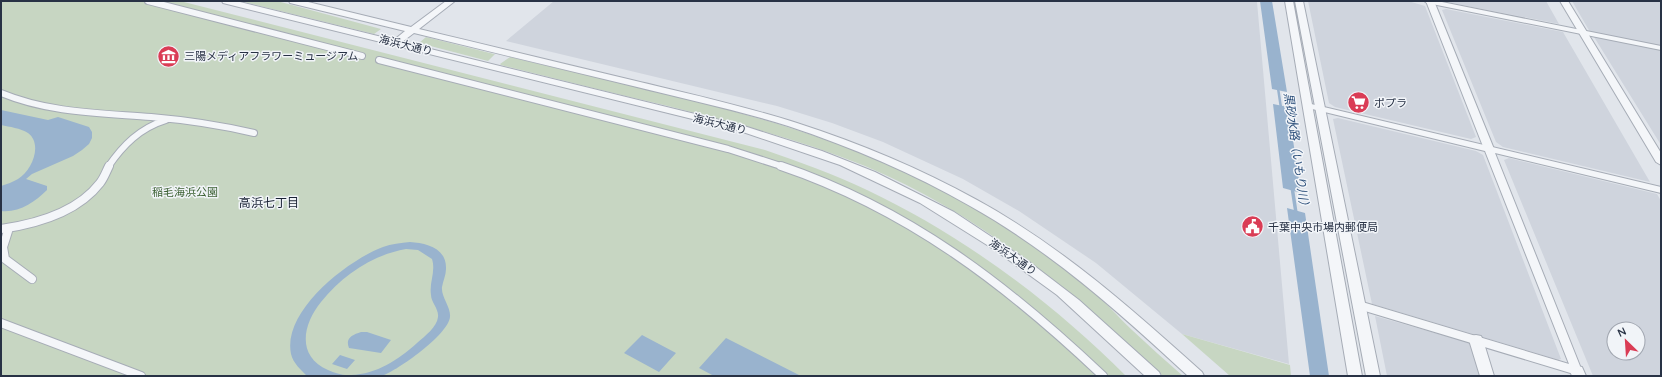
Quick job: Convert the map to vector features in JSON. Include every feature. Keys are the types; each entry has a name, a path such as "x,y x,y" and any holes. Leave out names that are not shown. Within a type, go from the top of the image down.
{"street":[{"path":"148,1 362,56"},
{"name":"海浜大通り","path":"226,1 740,128 786,142 868,173 955,218 1010,254 1066,296 1154,376"},
{"name":"海浜大通り","path":"293,1 780,120 844,141 920,174 983,207 1050,251 1100,289 1197,376"},
{"path":"409,29 441,1"},
{"path":"391,42 451,1"},
{"path":"1289,1 1355,376"},
{"path":"1299,1 1373,376"},
{"path":"1429,1 1661,48"},
{"path":"1429,1 1578,373"},
{"path":"1564,1 1661,162"},
{"path":"490,66 506,52"},
{"path":"379,60 728,149 772,163 840,189 923,233 980,269 1051,327 1103,376"},
{"path":"1,93 45,107 222,125 254,133"},
{"path":"1307,105 1661,190"},
{"path":"136,116 141,120 140,131"},
{"path":"32,278 3,256 5,228 56,214 84,198 98,186 116,157 140,131 159,122 172,119"},
{"path":"1359,305 1476,340 1578,373"},
{"path":"1,323 141,376"},
{"path":"1476,340 1487,376"}],"shaded area":[{"path":"554,1 1257,2 1289,364 1182,334 1096,263 1019,211 963,179 883,142 832,123 777,106 506,41"},
{"path":"1308,1 1408,1 1425,6 1476,137 1471,139 1335,107 1329,103"},
{"path":"1442,1 1546,1 1559,24"},
{"path":"1572,1 1661,1 1661,46 1590,32"},
{"path":"1446,9 1563,32 1650,182 1503,147 1496,142 1442,10"},
{"path":"1594,37 1661,50 1661,145"},
{"path":"1338,118 1476,151 1483,155 1561,359 1558,360 1372,304 1333,119"},
{"path":"1509,158 1657,194 1661,201 1661,376 1593,376 1504,160"},
{"path":"1375,316 1467,342 1474,346 1482,376 1387,376"}],"green space":[{"name":"稲毛海浜公園","path":"1,1 180,1 765,150 855,184 902,208 971,249 1036,296 1097,348 1126,376 1,376"},
{"path":"240,1 277,1 381,29 374,34"},
{"path":"426,37 495,54 488,61 419,43"},
{"path":"510,57 632,85 753,117 812,135 871,157 927,183 982,213 1038,249 1065,269 1096,295 1183,376 1163,376 1095,314 1060,285 986,231 907,185 865,166 817,148 768,133 693,112 500,64"},
{"path":"1182,334 1290,365 1291,376 1230,376"}],"water":[{"path":"1260,1 1272,1 1287,92 1272,89"},
{"path":"1273,104 1288,107 1301,193 1283,188"},
{"path":"1,110 48,120 58,117 89,127 92,132 92,138 89,144 82,150 73,156 32,174 26,179 47,186 47,190 26,206 8,211 1,211 1,186 18,179 28,170 34,157 35,144 32,138 25,131 1,125"},
{"path":"1287,208 1305,213 1329,376 1310,376"},
{"path":"410,242 429,245 439,251 443,256 446,274 442,291 450,317 441,333 421,351 399,367 382,376 307,376 292,357 291,338 297,321 307,305 320,289 353,263 383,247","holes":["406,249 418,250 432,259 433,264 431,295 438,317 430,331 395,360 370,372 342,375 328,370 318,364 311,357 307,348 306,339 310,320 321,302 339,283 370,261 381,256"]},
{"path":"361,332 367,332 391,340 381,353 349,348 348,342 350,337"},
{"path":"642,335 676,353 659,372 624,353"},
{"path":"726,338 799,375 714,376 699,368"},
{"path":"340,355 355,360 347,369 332,364"}],"waterway":[{"name":"黒砂水路（いもり川）","path":"1278,88 1281,108"},
{"name":"黒砂水路（いもり川）","path":"1292,187 1296,213"}],"place":[{"name":"三陽メディアフラワーミュージアム","path":"168,56"},
{"name":"ポプラ","path":"1358,103"},
{"name":"千葉中央市場内郵便局","path":"1253,227"}],"district":[{"name":"高浜七丁目","path":"269,202"}]}
